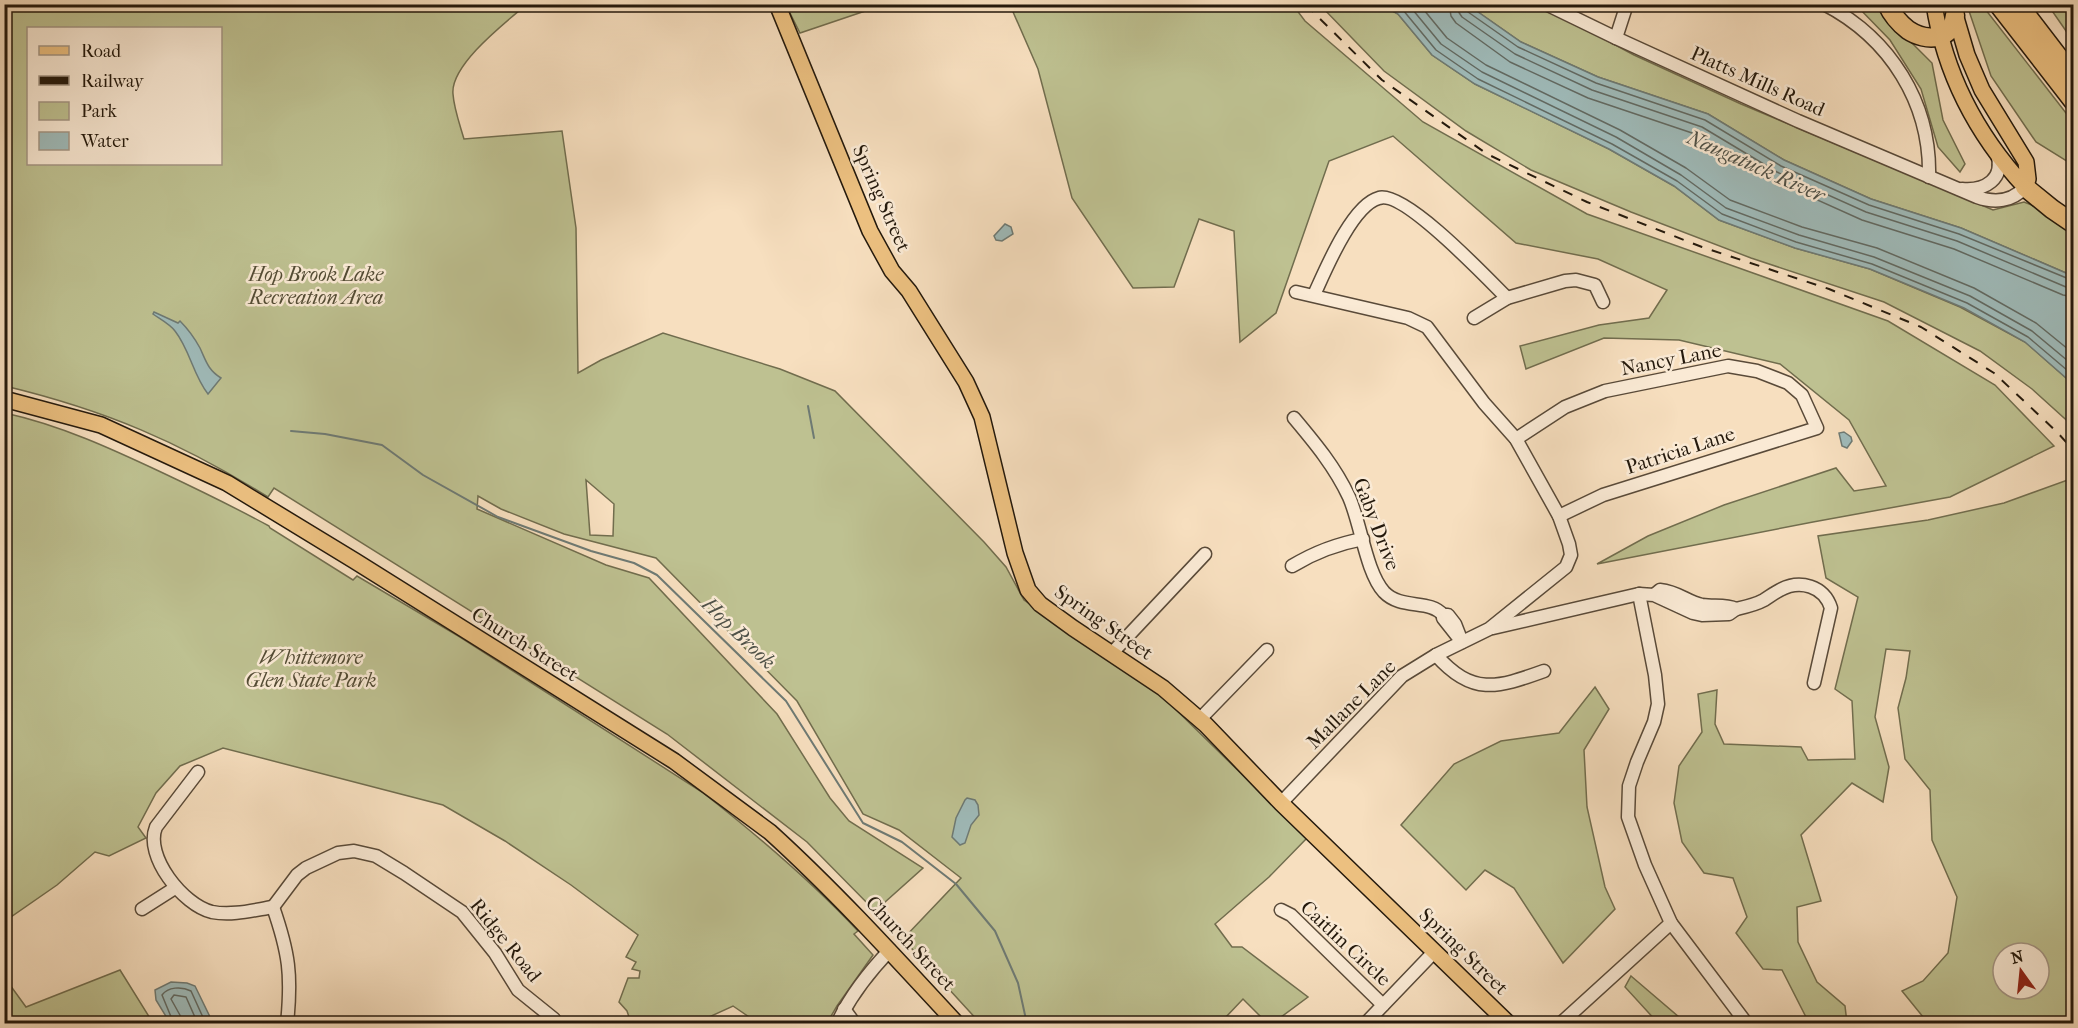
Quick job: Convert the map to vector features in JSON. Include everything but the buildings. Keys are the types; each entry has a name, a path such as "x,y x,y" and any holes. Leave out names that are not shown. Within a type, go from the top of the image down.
{"highway":[{"path":"1887,4 1894,16 1910,31 1925,37 1940,36 1952,28 1954,10"},
{"path":"1998,4 2073,102"},
{"path":"2018,4 2073,77"},
{"path":"2032,4 2073,69"},
{"path":"2025,187 2073,224"}],"main road":[{"name":"Spring Street","path":"777,4 870,231 892,271 909,291 966,382 982,417 1015,553 1028,590 1040,604 1163,688 1200,719 1281,803 1509,1023"},
{"path":"1934,4 1949,67 1963,100 1997,154 2025,187 2028,179 2026,162 1990,108 1967,55 1954,10"},
{"name":"Church Street","path":"4,399 101,425 226,483 674,761 770,832 838,896 957,1023"}],"street":[{"name":"Platts Mills Road","path":"1546,4 1616,38 1977,197 1994,201 2015,196 2025,187"},
{"path":"1616,38 1628,4"},
{"path":"1824,4 1865,31 1886,52 1902,75 1922,120 1928,149 1929,177"},
{"path":"1957,189 1974,190 1990,184 1998,173 1997,154"},
{"path":"1314,295 1350,224 1368,203 1381,197 1394,199 1435,228 1507,298"},
{"path":"1474,318 1507,298 1576,280 1595,285 1603,302"},
{"name":"Mallane Lane","path":"1296,292 1408,318 1426,327 1516,439 1559,516 1571,555 1566,567 1489,629"},
{"name":"Nancy Lane","path":"1516,439 1565,406 1605,392 1728,366 1757,371 1788,383 1802,395 1816,428"},
{"name":"Gaby Drive","path":"1294,418 1321,450 1339,478 1357,517 1373,574 1384,592 1398,601 1435,608 1443,615 1448,615 1455,624 1462,642"},
{"name":"Patricia Lane","path":"1559,516 1603,495 1816,428"},
{"path":"1292,566 1326,547 1363,538"},
{"path":"1112,653 1205,554"},
{"name":"Mallane Lane","path":"1281,803 1402,676 1436,655 1489,629 1639,594 1654,595 1702,615 1729,614 1736,609 1763,601 1782,588 1802,585 1813,587 1828,597 1831,608 1814,682"},
{"path":"1639,594 1655,675 1658,704 1654,722 1629,786 1628,816 1645,865 1671,924 1747,1023"},
{"path":"1200,719 1267,650"},
{"path":"1436,655 1451,672 1472,684 1495,685 1544,671"},
{"path":"198,772 164,815 152,836 155,852 175,888 203,909 214,912 237,912 273,907 288,955 290,995 287,1023"},
{"name":"Ridge Road","path":"273,907 297,875 306,868 338,853 354,851 376,856 462,912 495,953 518,990 555,1021"},
{"path":"142,909 175,888"},
{"name":"Caitlin Circle","path":"1281,910 1291,915 1383,1005"},
{"path":"1560,1023 1671,924"},
{"path":"837,1023 861,984 890,950"},
{"path":"1365,1023 1434,952"},
{"path":"844,1009 855,1023"}],"green space":[{"name":"Hop Brook Lake Recreation Area","path":"5,5 526,5 493,33 460,70 454,83 453,94 464,139 562,131 576,228 578,373 601,360 663,333 780,369 835,391 984,542 1006,567 1024,600 1163,697 1307,838 1269,877 1215,924 1232,947 1242,947 1308,997 1273,1023 1267,1023 1243,999 1226,1017 1224,1023 980,1023 903,939 961,878 899,830 863,814 797,701 656,558 564,534 501,509 478,496 477,509 606,565 649,578 777,714 830,798 849,821 923,868 875,911 807,842 667,734 274,488 268,497 204,460 141,430 41,395 5,386","holes":["586,480 614,504 613,536 590,535"]},
{"path":"786,5 883,5 800,33"},
{"path":"1010,5 1293,5 1305,21 1423,122 1587,214 1888,321 1995,385 2054,446 1950,497 1597,564 1648,536 1724,505 1836,468 1854,491 1886,486 1849,420 1780,364 1679,340 1604,338 1526,369 1520,346 1599,325 1649,318 1667,290 1598,259 1516,243 1393,136 1329,161 1276,313 1240,342 1234,231 1199,219 1174,287 1133,288 1072,198 1038,69"},
{"path":"1320,5 1382,5 1398,14 1432,55 1475,84 1609,149 1674,186 1719,220 1795,248 1870,269 1960,307 2025,342 2073,384 2073,426 2032,389 1980,351 1884,302 1751,258 1631,212 1531,170 1466,131 1384,71"},
{"path":"1468,5 1541,5 1634,55 1741,104 1993,210 2024,202 2042,209 2073,236 2073,276 1961,228 1871,199 1784,160 1708,114 1598,77 1521,42"},
{"path":"1856,5 1879,5 1881,12 1932,63 1943,120 1965,164 1960,172 1938,147 1921,89 1890,40"},
{"path":"1967,5 1982,5 2073,122 2073,165 2036,142 1991,76"},
{"path":"2048,5 2073,5 2073,41"},
{"name":"Whittemore Glen State Park","path":"5,413 46,424 105,447 230,505 269,526 353,580 357,576 460,637 702,792 763,841 821,894 858,931 854,934 873,955 827,1023 738,1023 749,1017 733,1006 696,1023 631,1023 627,1011 619,1002 628,978 639,978 640,971 632,969 636,962 626,957 638,935 571,885 505,841 443,805 223,748 180,766 156,793 138,827 146,838 109,856 95,852 57,885 5,921"},
{"path":"2073,478 2073,1023 1928,1023 1902,991 1923,981 1948,953 1957,897 1932,840 1930,790 1905,759 1898,708 1910,651 1886,649 1875,717 1889,767 1883,802 1852,783 1801,835 1821,901 1797,907 1798,942 1817,982 1845,1006 1847,1023 1809,1023 1782,970 1763,969 1736,933 1747,917 1733,878 1704,873 1682,842 1674,803 1679,766 1702,732 1698,694 1717,690 1715,724 1724,744 1801,747 1808,760 1855,759 1852,701 1835,689 1858,597 1826,578 1818,536 1928,520 2004,503"},
{"path":"1595,687 1609,709 1584,750 1587,807 1605,887 1615,909 1563,963 1514,888 1485,870 1466,890 1401,825 1454,764 1501,741 1559,733"},
{"path":"120,970 153,1023 5,1023 5,978 26,1007"},
{"path":"1631,976 1686,1023 1658,1023 1625,987"}],"water":[{"name":"Naugatuck River","path":"1382,5 1468,5 1521,42 1598,77 1708,114 1784,160 1871,199 1961,228 2073,276 2073,384 2025,342 1964,308 1870,269 1795,248 1719,220 1674,186 1609,149 1475,84 1432,55 1398,14"},
{"path":"1005,224 1011,227 1013,234 1002,241 996,240 994,236"},
{"path":"154,312 178,323 180,321 195,340 210,368 221,378 208,394 180,338 170,326 153,314"},
{"path":"1844,432 1851,437 1852,441 1847,448 1842,446 1839,433"},
{"path":"967,798 975,800 979,815 971,825 965,843 960,845 952,837 956,818"},
{"path":"171,982 195,986 213,1023 170,1023 156,1000 155,990"}],"waterway":[{"path":"808,406 814,438"},
{"name":"Hop Brook","path":"291,431 325,434 382,445 423,475 498,517 591,551 634,563 657,575 786,701 863,823 902,842 956,884 995,931 1018,983 1027,1024"}],"railway":[{"path":"1307,4 1382,80 1487,154 1587,202 1702,247 1829,289 1921,327 1994,373 2074,451"}]}
